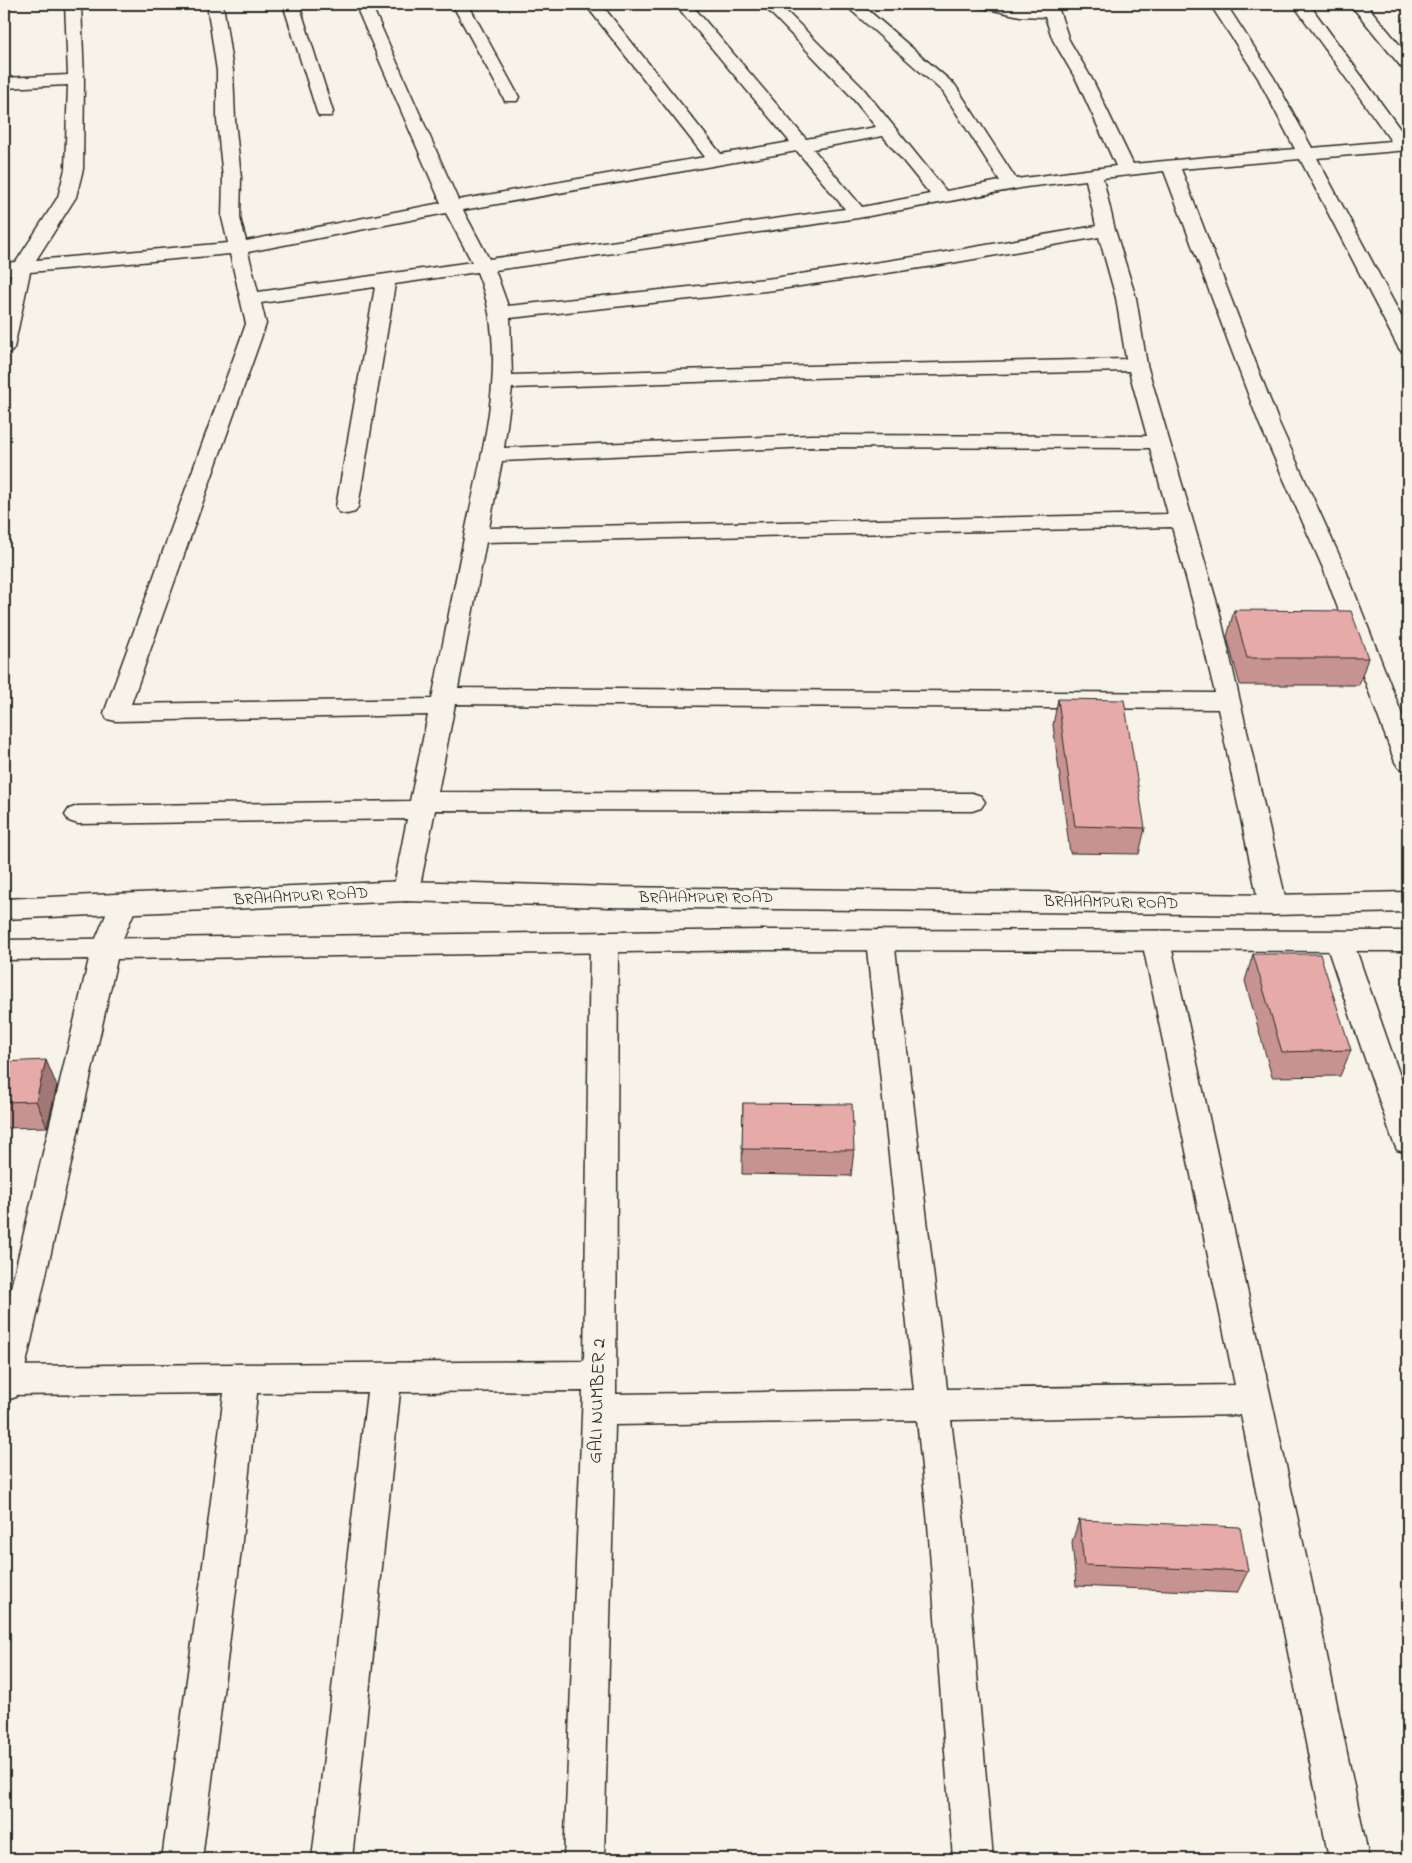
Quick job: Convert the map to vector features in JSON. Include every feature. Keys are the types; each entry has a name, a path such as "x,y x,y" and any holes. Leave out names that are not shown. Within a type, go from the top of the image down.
{"street":[{"path":"4,348 22,267 67,197 74,169 76,80 73,4"},
{"path":"215,4 225,71 226,120 232,178 231,218 256,324 116,713 444,702 1230,701"},
{"path":"291,4 325,112"},
{"path":"363,4 451,207 484,265 500,313 503,342 501,382 492,455 406,891"},
{"path":"460,4 511,97"},
{"path":"593,4 716,160"},
{"path":"684,4 858,213"},
{"path":"770,4 856,91 942,198"},
{"path":"852,4 949,89 1010,185"},
{"path":"985,4 1020,11 1051,8 1061,40 1085,81 1127,170"},
{"path":"1218,4 1266,78 1303,153 1379,289 1408,347"},
{"path":"1301,4 1406,145"},
{"path":"1358,4 1408,65"},
{"path":"1387,39 1408,38"},
{"path":"4,83 76,80"},
{"path":"4,269 238,248 451,207 889,130"},
{"path":"249,298 858,213 1010,185 1094,173 1406,145"},
{"path":"1171,166 1270,423 1334,568 1408,762"},
{"path":"1094,173 1106,230 1126,298 1138,365 1182,520 1230,701 1273,905"},
{"path":"500,313 774,284 940,260 1106,230"},
{"path":"347,507 386,279"},
{"path":"501,382 832,371 1138,365"},
{"path":"492,455 811,442 1160,442"},
{"path":"477,535 1182,520"},
{"path":"78,815 423,806 972,802"},
{"name":"BRAHAMPURI ROAD","path":"4,909 406,891 609,897 1273,905 1337,902 1408,902"},
{"path":"954,900 955,940"},
{"path":"123,905 106,948 5,1383 600,1376"},
{"path":"880,940 946,1524 973,1859"},
{"path":"4,950 880,940 1408,941"},
{"path":"1156,941 1295,1589 1349,1859"},
{"path":"1339,941 1408,1141"},
{"name":"GALI NUMBER 2","path":"584,1859 600,1376 604,942"},
{"path":"332,1859 385,1378"},
{"path":"182,1859 223,1550 242,1379"},
{"path":"598,1410 933,1403 1255,1400"}],"building":[{"path":"1234,610 1351,611 1368,658 1247,658"},
{"path":"1058,699 1124,700 1145,828 1075,826"},
{"path":"1253,954 1320,954 1351,1050 1282,1052"},
{"path":"46,1060 36,1101 4,1102 4,1062"},
{"path":"743,1103 852,1104 854,1150 742,1149"},
{"path":"1079,1520 1240,1527 1248,1571 1084,1565"}]}
